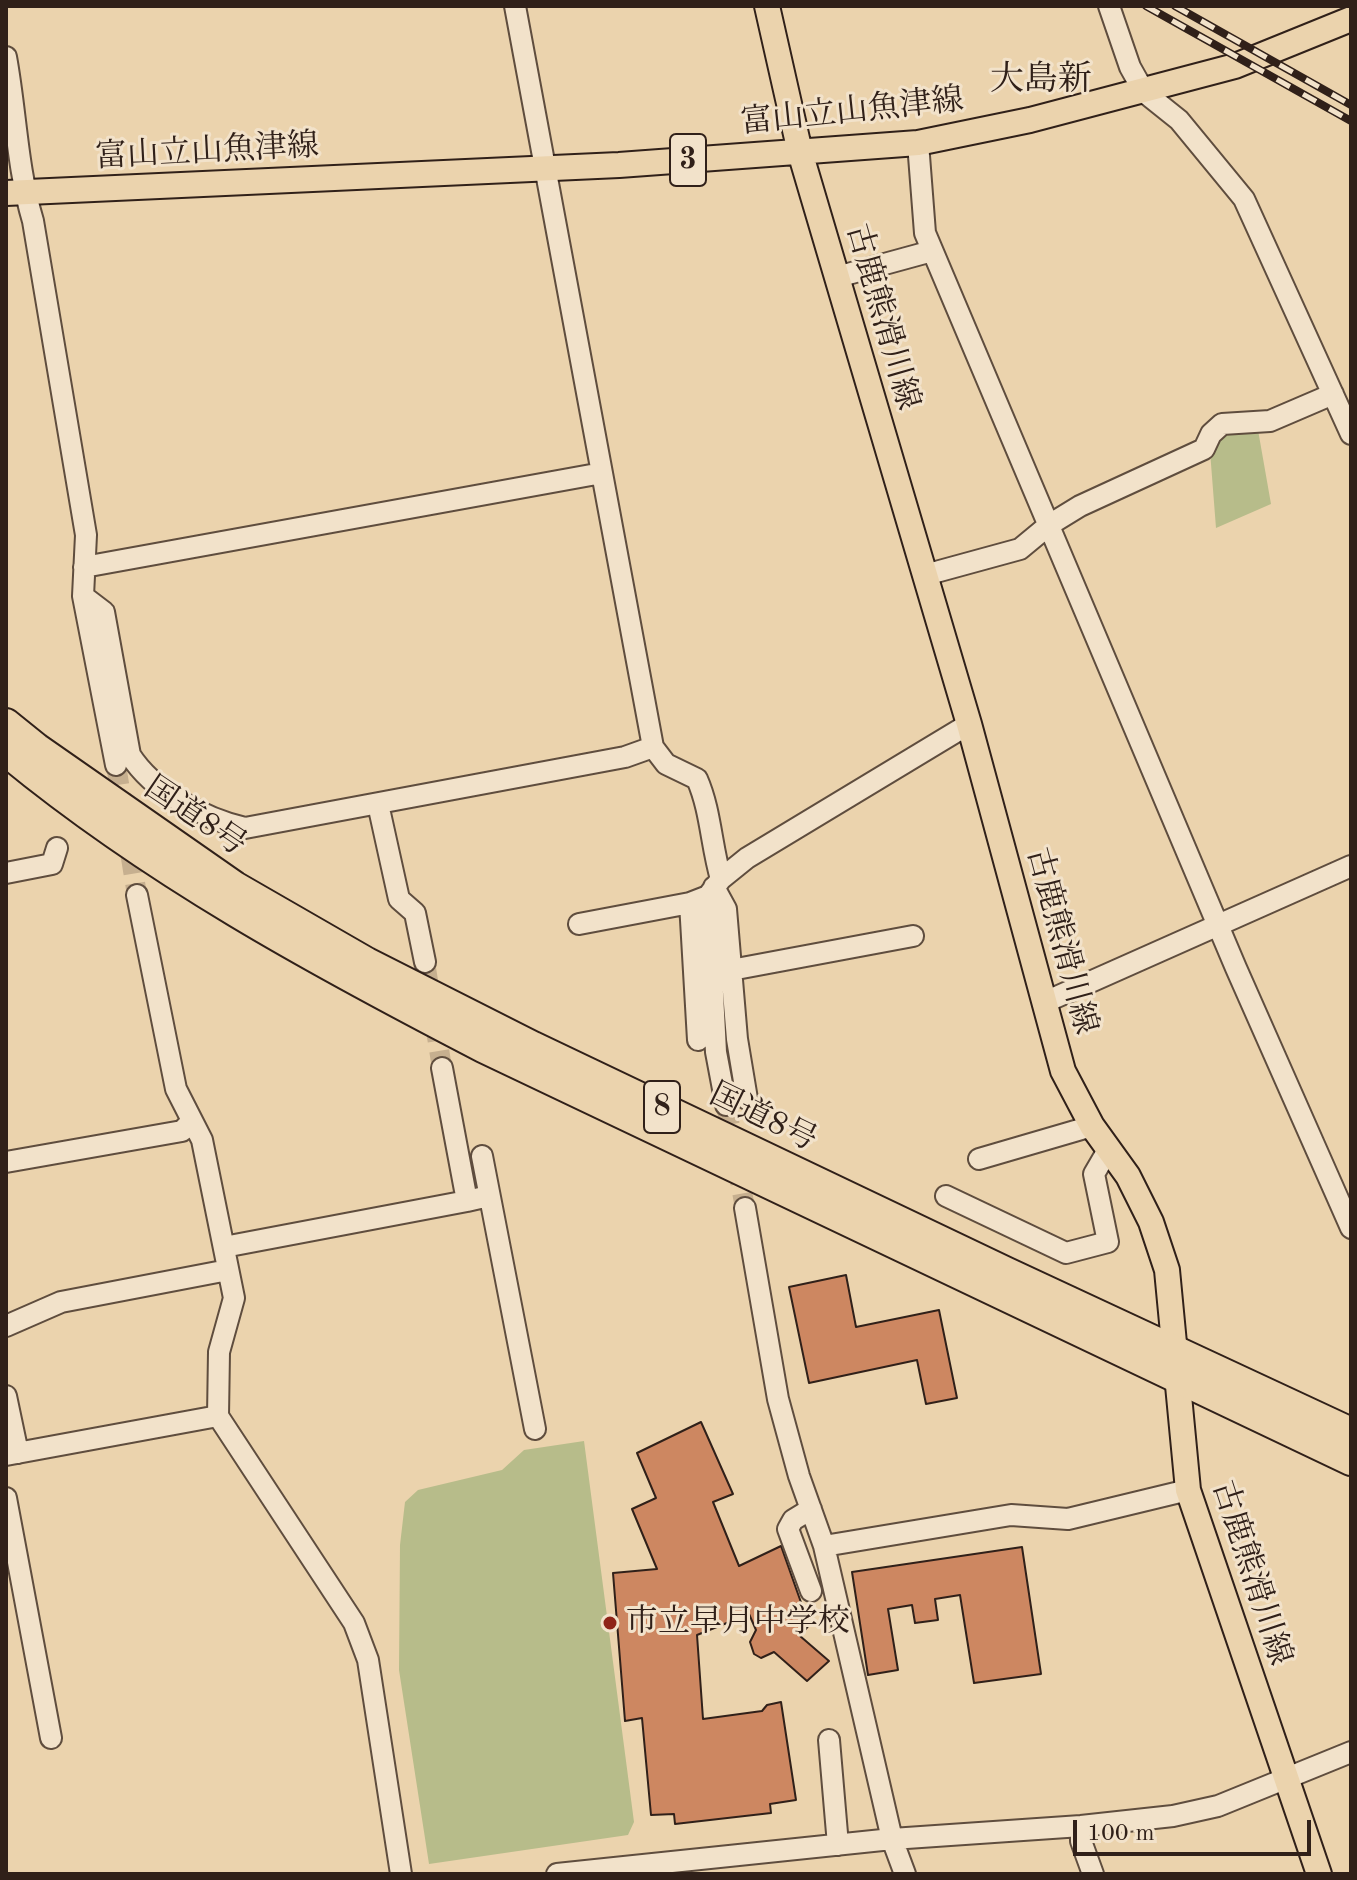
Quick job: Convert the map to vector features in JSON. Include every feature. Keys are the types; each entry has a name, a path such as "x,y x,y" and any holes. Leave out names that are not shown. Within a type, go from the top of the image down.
{"highway":[{"name":"国道8号","path":"6,723 223,878 367,962 533,1046 1086,1310 1351,1461"},
{"name":"国道8号","path":"6,752 110,830 241,917 409,1010 512,1062 1179,1364 1351,1432"}],"main road":[{"name":"古鹿熊滑川線","path":"767,6 800,152 969,724 1063,1071 1092,1126 1128,1176 1151,1222 1167,1270 1179,1364 1179,1414 1188,1490 1319,1874"},
{"name":"富山立山魚津線","path":"15,193 619,165 918,143 1144,92 1235,66 1351,19"}],"street":[{"path":"515,6 653,747 666,764 697,779 708,804 713,852 698,1040"},
{"path":"1109,6 1130,67 1144,92 1179,120 1244,199 1351,434"},
{"path":"6,57 16,111 15,193 33,221 86,535 83,596 116,765"},
{"path":"918,143 925,233 932,251 1351,1228"},
{"path":"837,277 932,251"},
{"path":"925,575 1020,549 1049,525 1080,506 1204,449 1211,434 1222,424 1270,421 1333,394"},
{"path":"84,567 602,473"},
{"path":"83,596 104,612 130,755 142,774 216,822 245,828 625,757 653,747"},
{"path":"579,924 708,891 747,858 879,775 969,724"},
{"path":"378,804 399,899 415,913 425,962"},
{"path":"6,873 52,864 57,848"},
{"path":"1043,1003 1351,866"},
{"path":"708,891 726,909 737,1039 747,1099"},
{"path":"708,891 716,1052 726,1105"},
{"path":"137,895 176,1089 202,1140 234,1298 219,1352 218,1416 354,1623 368,1660 401,1874"},
{"path":"731,970 913,936"},
{"path":"442,1068 535,1429"},
{"path":"6,1162 182,1131 191,1122"},
{"path":"979,1159 1092,1126"},
{"path":"946,1196 1066,1253 1108,1242 1094,1174 1108,1150"},
{"path":"478,1199 482,1156"},
{"path":"224,1247 478,1199"},
{"path":"745,1208 778,1399 824,1546 892,1839 905,1874"},
{"path":"6,1326 61,1302 228,1270"},
{"path":"6,1396 12,1454 218,1416"},
{"path":"824,1546 1011,1515 1068,1519 1188,1490"},
{"path":"6,1498 51,1738"},
{"path":"811,1509 793,1520 788,1529 811,1591"},
{"path":"829,1740 838,1845"},
{"path":"557,1874 892,1839 1081,1826 1173,1816 1218,1806 1286,1781 1351,1752"},
{"path":"1081,1826 1081,1841 1093,1874"}],"green space":[{"path":"1231,430 1258,430 1271,504 1216,528 1210,451 1214,437"},
{"path":"584,1441 634,1822 628,1835 429,1864 399,1670 400,1545 405,1502 418,1490 502,1470 524,1450"}],"building":[{"path":"846,1275 856,1327 939,1310 957,1398 926,1404 917,1360 809,1383 789,1287"},
{"path":"701,1422 733,1494 713,1502 739,1566 781,1546 809,1625 800,1636 829,1661 807,1681 774,1652 761,1658 754,1654 750,1642 756,1630 749,1614 697,1635 703,1719 762,1711 767,1705 781,1702 796,1800 770,1804 771,1813 675,1824 674,1814 651,1815 642,1718 625,1721 613,1573 657,1569 632,1509 656,1498 637,1453"},
{"path":"1022,1547 1041,1674 974,1683 960,1595 935,1599 938,1620 915,1623 912,1605 888,1609 898,1670 868,1675 852,1572"}],"tunnel":[{"path":"116,765 137,895"},
{"path":"425,962 442,1068"},
{"path":"726,1105 745,1208"}],"railway":[{"path":"1146,6 1351,121"},
{"path":"1175,6 1351,105"}],"place":[{"name":"市立早月中学校","path":"610,1623"}],"district":[{"name":"大島新","path":"1041,80"}]}
